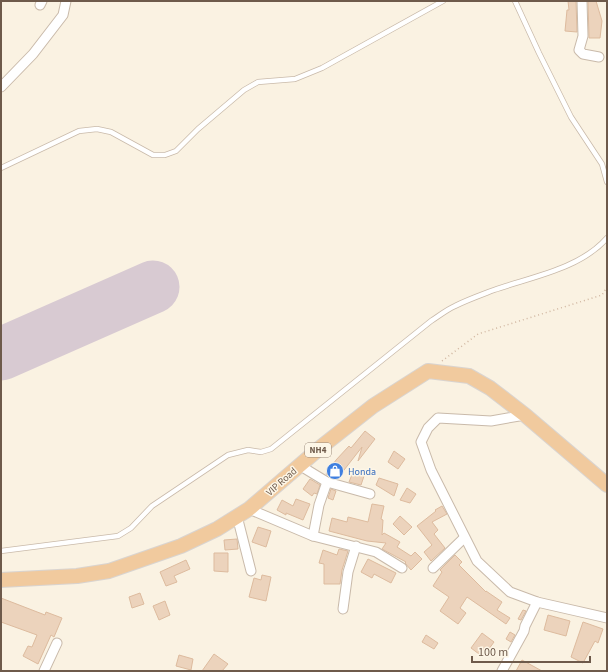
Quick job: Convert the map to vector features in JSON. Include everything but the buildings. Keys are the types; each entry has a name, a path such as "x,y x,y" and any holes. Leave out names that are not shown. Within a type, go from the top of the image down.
{"highway":[{"path":"428,371 469,376 490,388 525,415 607,485"},
{"name":"VIP Road","path":"1,581 77,576 109,571 181,546 217,528 249,509 300,465 373,406 428,371"}],"street":[{"path":"582,1 582,36 579,50 583,54 599,57"},
{"path":"1,87 33,54 59,21 63,15 64,2"},
{"path":"525,415 491,421 438,418 428,428 421,442 431,470 476,560 510,592 537,602 607,618"},
{"path":"300,465 327,482 370,494"},
{"path":"313,536 319,504 327,482"},
{"path":"249,509 313,536 376,552 402,568"},
{"path":"237,516 252,571"},
{"path":"433,568 464,538"},
{"path":"343,609 348,572 356,546"},
{"path":"502,671 524,632 525,626 537,602"},
{"path":"44,671 57,643"}],"lane":[{"path":"1,168 79,131 97,129 111,132 153,155 165,155 176,151 198,129 244,90 258,82 295,79 322,68 443,1"},
{"path":"515,1 571,117 602,164 607,182"},
{"path":"1,551 118,536 131,528 152,506 228,455 248,450 261,452 271,449 431,321 455,306 494,290 552,272 581,259 600,246 607,238"}],"path":[{"path":"428,371 478,334 602,295 607,287"}],"runway":[{"path":"1,354 153,287"}],"place":[{"name":"Honda","path":"335,471"}]}
